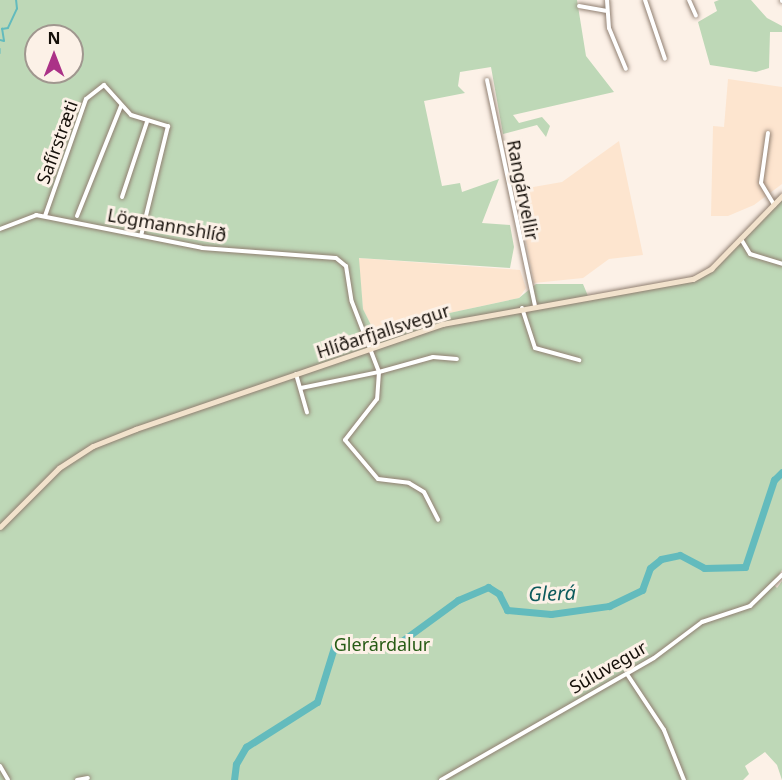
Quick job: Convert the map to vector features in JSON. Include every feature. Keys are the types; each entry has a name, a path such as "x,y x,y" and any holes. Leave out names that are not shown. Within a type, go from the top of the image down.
{"main road":[{"name":"Hlíðarfjallsvegur","path":"0,527 49,476 93,446 442,324 535,305 693,279 711,269 782,196"}],"street":[{"path":"607,0 606,11 626,69"},
{"path":"645,0 665,59"},
{"path":"688,0 696,16"},
{"path":"579,6 606,11"},
{"name":"Rangárvellir","path":"487,80 535,305"},
{"name":"Safírstræti","path":"45,216 86,99 104,85 121,106"},
{"path":"77,216 121,106 147,122 168,126 169,136 152,183 141,236"},
{"path":"122,197 147,122"},
{"path":"768,133 761,183 774,205"},
{"name":"Lögmannshlíð","path":"0,229 22,217 45,216 223,251 333,257 346,266 352,302 371,349"},
{"path":"741,239 750,254 782,264"},
{"path":"522,308 535,348 579,360"},
{"path":"371,349 379,372 377,399 345,440 378,479 420,489 438,520"},
{"path":"301,388 379,372 434,357 457,359"},
{"path":"296,374 307,412"},
{"name":"Súluvegur","path":"441,780 627,674 702,622 750,606 781,578"},
{"path":"627,674 664,730 684,780"},
{"path":"0,766 8,780"},
{"path":"77,780 88,778"}],"shaded area":[{"path":"728,79 782,87 782,184 754,205 728,216 711,216 713,126 724,127"},
{"path":"619,141 643,255 609,259 583,278 534,283 516,190 562,182"},
{"path":"358,258 520,270 526,288 519,298 426,318 376,335 363,309"}],"green space":[{"name":"Glerárdalur","path":"0,0 577,0 586,56 614,92 513,115 519,123 542,117 550,126 546,137 537,125 503,134 491,67 460,72 458,86 465,93 424,101 442,186 460,183 462,192 499,179 482,223 510,225 514,247 510,268 359,258 363,309 376,335 426,318 519,298 536,284 583,284 588,296 696,280 719,265 782,200 782,570 773,584 777,588 782,581 782,780 777,765 765,752 745,766 749,774 743,780 0,780"},
{"path":"751,0 767,18 782,26 782,32 770,32 769,68 756,72 710,65 698,22 717,11 714,2"}],"waterway":[{"path":"0,40 4,41 2,29 8,28 17,9 16,0"},
{"name":"Glerá","path":"234,780 236,764 246,747 317,702 336,641 395,646 458,600 488,587 499,594 507,610 551,614 609,606 642,590 650,568 661,559 680,555 704,568 745,567 774,480 782,472"}]}
